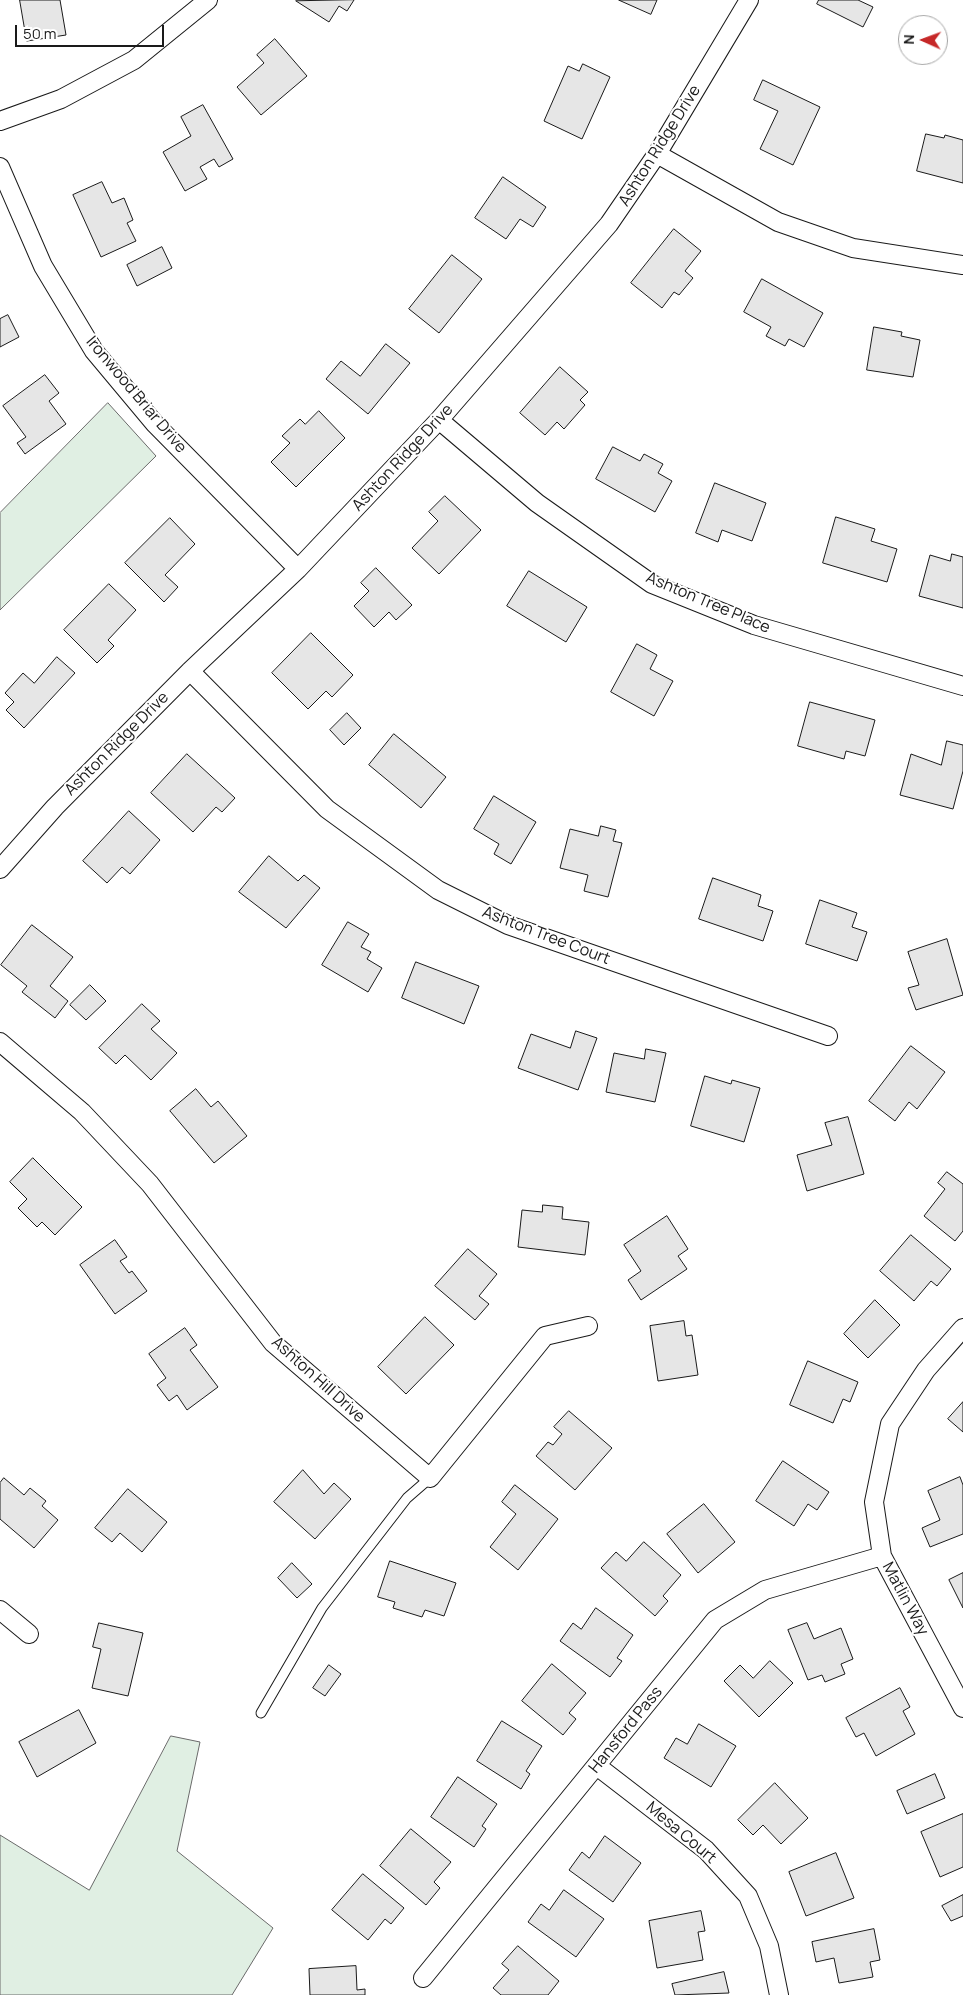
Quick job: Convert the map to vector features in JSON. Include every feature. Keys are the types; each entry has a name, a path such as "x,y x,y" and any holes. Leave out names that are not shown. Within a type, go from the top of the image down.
{"street":[{"path":"0,121 61,99 134,60 208,0"},
{"name":"Ashton Ridge Drive","path":"0,869 55,807 190,671 298,569 439,420 609,224 657,154 749,0"},
{"path":"657,154 778,222 853,248 963,265"},
{"name":"Ironwood Briar Drive","path":"0,167 43,266 94,351 155,424 298,569"},
{"name":"Ashton Tree Place","path":"439,420 536,503 652,584 754,625 963,686"},
{"name":"Ashton Tree Court","path":"190,671 327,810 438,890 508,925 828,1036"},
{"name":"Ashton Hill Drive","path":"0,1042 82,1112 150,1184 273,1343 430,1478"},
{"path":"430,1478 545,1336 588,1326"},
{"name":"Matlin Way","path":"963,1328 926,1370 890,1424 874,1502 882,1556 963,1708"},
{"name":"Hansford Pass","path":"423,1978 715,1620 765,1590 882,1556"},
{"path":"0,1610 29,1634"},
{"name":"Mesa Court","path":"597,1766 706,1850 748,1896 769,1946 779,1995"}],"lane":[{"path":"261,1713 322,1608 407,1498 430,1478"}],"green space":[{"path":"108,403 156,456 0,610 0,513"},
{"path":"171,1736 200,1742 177,1851 273,1928 232,1995 0,1995 0,1835 89,1890"}],"building":[{"path":"20,0 60,0 66,35 27,41"},
{"path":"354,0 347,11 339,6 329,22 296,1"},
{"path":"619,0 657,0 651,14"},
{"path":"819,0 858,0 873,7 863,27 817,4"},
{"path":"275,39 307,76 261,115 237,87 264,63 257,55"},
{"path":"583,64 610,77 582,139 544,121 568,66 579,71"},
{"path":"763,80 820,107 793,165 760,149 778,111 754,100"},
{"path":"203,105 233,159 219,167 214,159 200,167 207,179 185,191 163,152 191,136 181,117"},
{"path":"926,134 944,138 945,135 963,140 963,183 917,171"},
{"path":"503,177 546,207 533,227 520,219 506,239 475,218"},
{"path":"102,182 112,203 124,198 133,220 127,223 136,241 101,257 73,195"},
{"path":"674,229 701,251 685,271 693,278 679,295 674,292 662,308 631,283"},
{"path":"162,247 172,268 137,286 127,265"},
{"path":"452,255 482,279 439,333 409,309"},
{"path":"762,279 823,313 804,347 789,339 785,346 766,336 771,327 744,312"},
{"path":"8,315 19,337 0,347 0,319"},
{"path":"874,327 902,332 901,336 920,340 913,377 867,370"},
{"path":"386,344 410,363 368,414 326,379 341,361 360,376"},
{"path":"560,367 588,392 580,400 585,405 564,429 557,422 545,435 520,413"},
{"path":"45,375 59,393 49,401 66,424 25,454 17,443 26,437 3,406"},
{"path":"319,411 345,438 296,487 271,462 290,443 282,436 300,419 305,424"},
{"path":"613,447 640,461 644,454 663,464 658,473 672,481 655,512 596,479"},
{"path":"715,483 766,503 752,541 722,530 718,542 696,533"},
{"path":"445,496 481,530 439,574 412,548 438,521 429,512"},
{"path":"836,517 875,529 871,541 897,549 887,582 823,563"},
{"path":"170,518 195,544 165,575 178,587 164,602 125,563"},
{"path":"952,554 963,557 963,608 919,596 930,555 950,561"},
{"path":"376,568 412,605 396,620 389,612 374,627 354,606 369,591 361,583"},
{"path":"529,571 587,607 566,642 507,606"},
{"path":"109,584 136,610 108,640 114,646 97,663 64,630"},
{"path":"311,633 353,675 332,697 326,691 308,709 272,673"},
{"path":"637,644 657,655 650,669 673,681 654,716 611,692"},
{"path":"57,657 75,673 24,728 6,710 14,702 5,693 23,673 34,683"},
{"path":"810,702 875,720 865,756 846,751 844,759 798,746"},
{"path":"347,713 361,728 344,745 330,730"},
{"path":"394,734 446,777 421,808 369,765"},
{"path":"947,741 963,745 963,771 953,809 900,795 911,754 941,765"},
{"path":"187,754 235,798 222,812 216,807 193,832 151,793"},
{"path":"494,796 536,822 511,864 494,854 499,844 474,829"},
{"path":"129,811 160,840 130,874 122,867 107,883 83,861"},
{"path":"601,826 616,830 613,841 622,843 608,897 584,891 588,875 560,868 570,829 598,836"},
{"path":"269,856 298,881 304,875 320,888 286,928 239,892"},
{"path":"713,878 761,895 758,906 773,911 763,941 699,919"},
{"path":"820,900 857,913 852,927 867,932 857,961 806,944"},
{"path":"348,922 369,934 361,947 371,952 367,959 382,968 368,992 322,965"},
{"path":"32,925 73,957 50,986 68,1001 55,1018 22,992 27,986 1,965"},
{"path":"947,939 963,995 916,1010 908,988 919,985 908,952"},
{"path":"416,962 479,986 464,1024 402,998"},
{"path":"90,985 106,1001 86,1020 70,1005"},
{"path":"142,1004 160,1021 151,1029 177,1053 151,1080 125,1055 116,1064 99,1048"},
{"path":"576,1031 597,1038 578,1090 518,1068 531,1034 570,1048"},
{"path":"911,1046 945,1072 917,1109 909,1102 895,1121 869,1101"},
{"path":"646,1049 666,1053 655,1102 606,1092 614,1053 644,1059"},
{"path":"705,1076 731,1084 732,1080 760,1088 744,1142 691,1126"},
{"path":"196,1089 211,1107 218,1101 247,1136 214,1163 170,1111"},
{"path":"848,1117 864,1174 807,1191 797,1155 832,1145 825,1123"},
{"path":"33,1158 82,1207 55,1235 42,1222 37,1227 18,1208 27,1199 10,1182"},
{"path":"947,1172 963,1184 963,1231 955,1241 924,1216 945,1189 938,1183"},
{"path":"543,1205 563,1207 562,1219 589,1222 585,1255 518,1247 522,1210 542,1212"},
{"path":"667,1216 688,1249 678,1256 687,1269 641,1300 628,1280 641,1271 624,1245"},
{"path":"911,1235 951,1269 937,1286 931,1281 914,1301 880,1271"},
{"path":"115,1240 127,1257 120,1261 129,1273 132,1271 147,1291 115,1314 80,1265"},
{"path":"468,1249 497,1274 479,1296 489,1304 475,1320 435,1286"},
{"path":"875,1300 900,1325 868,1358 844,1334"},
{"path":"425,1317 454,1345 406,1394 378,1367"},
{"path":"684,1321 686,1336 692,1335 698,1375 658,1381 650,1326"},
{"path":"185,1328 197,1345 190,1350 218,1387 187,1410 177,1395 169,1401 157,1385 166,1378 149,1354"},
{"path":"808,1361 858,1382 850,1402 843,1399 833,1423 790,1405"},
{"path":"963,1402 963,1432 948,1419"},
{"path":"569,1411 612,1448 575,1490 536,1456 548,1442 553,1445 562,1434 554,1427"},
{"path":"783,1461 829,1492 817,1510 808,1504 794,1526 756,1501"},
{"path":"303,1470 324,1494 334,1483 351,1499 315,1539 274,1502"},
{"path":"960,1477 963,1485 963,1534 930,1547 922,1528 940,1520 928,1491"},
{"path":"4,1478 24,1495 30,1488 46,1501 42,1506 58,1520 34,1548 0,1519 0,1483"},
{"path":"515,1485 558,1519 518,1570 490,1547 516,1514 502,1502"},
{"path":"128,1489 167,1522 142,1552 120,1533 112,1542 95,1528"},
{"path":"704,1504 735,1542 698,1573 667,1534"},
{"path":"644,1542 681,1575 663,1596 668,1601 655,1616 601,1568 616,1552 626,1561"},
{"path":"390,1561 456,1583 444,1616 425,1610 422,1617 393,1608 395,1602 378,1597"},
{"path":"292,1563 312,1584 297,1598 278,1578"},
{"path":"963,1573 963,1608 949,1580"},
{"path":"596,1608 633,1635 617,1658 622,1661 610,1677 560,1641 573,1623 581,1629"},
{"path":"99,1623 143,1633 128,1696 92,1688 101,1649 93,1647"},
{"path":"807,1623 814,1639 841,1628 853,1659 841,1664 845,1674 825,1682 822,1675 808,1680 788,1630"},
{"path":"770,1661 793,1683 759,1717 724,1681 740,1665 753,1678"},
{"path":"552,1664 586,1693 569,1713 576,1719 563,1735 522,1701"},
{"path":"329,1665 341,1674 325,1696 313,1688"},
{"path":"900,1688 910,1707 903,1711 915,1734 876,1756 864,1733 856,1737 846,1718"},
{"path":"79,1710 96,1743 37,1777 19,1742"},
{"path":"502,1721 542,1746 526,1771 530,1774 521,1789 477,1761"},
{"path":"699,1724 736,1746 711,1787 664,1758 676,1738 687,1744"},
{"path":"935,1774 945,1798 907,1814 897,1791"},
{"path":"458,1777 497,1804 482,1826 486,1829 474,1847 431,1817"},
{"path":"775,1783 808,1818 781,1844 763,1825 753,1835 738,1820"},
{"path":"963,1814 963,1867 940,1877 921,1832"},
{"path":"411,1829 451,1862 434,1882 440,1888 426,1905 380,1866"},
{"path":"605,1836 641,1863 613,1902 569,1870 582,1852 589,1858"},
{"path":"836,1853 854,1898 806,1916 789,1872"},
{"path":"363,1874 404,1908 391,1924 385,1919 368,1940 332,1910"},
{"path":"564,1890 604,1919 576,1957 528,1922 541,1904 549,1910"},
{"path":"963,1895 963,1916 951,1921 942,1906"},
{"path":"701,1911 705,1931 698,1932 703,1960 657,1968 649,1921"},
{"path":"874,1929 880,1960 870,1962 873,1977 839,1983 834,1958 816,1962 812,1942"},
{"path":"518,1946 559,1981 548,1995 501,1995 493,1988 509,1970 502,1964"},
{"path":"356,1966 357,1990 365,1989 365,1995 310,1995 309,1969"},
{"path":"724,1972 729,1993 675,1995 672,1984"}]}
